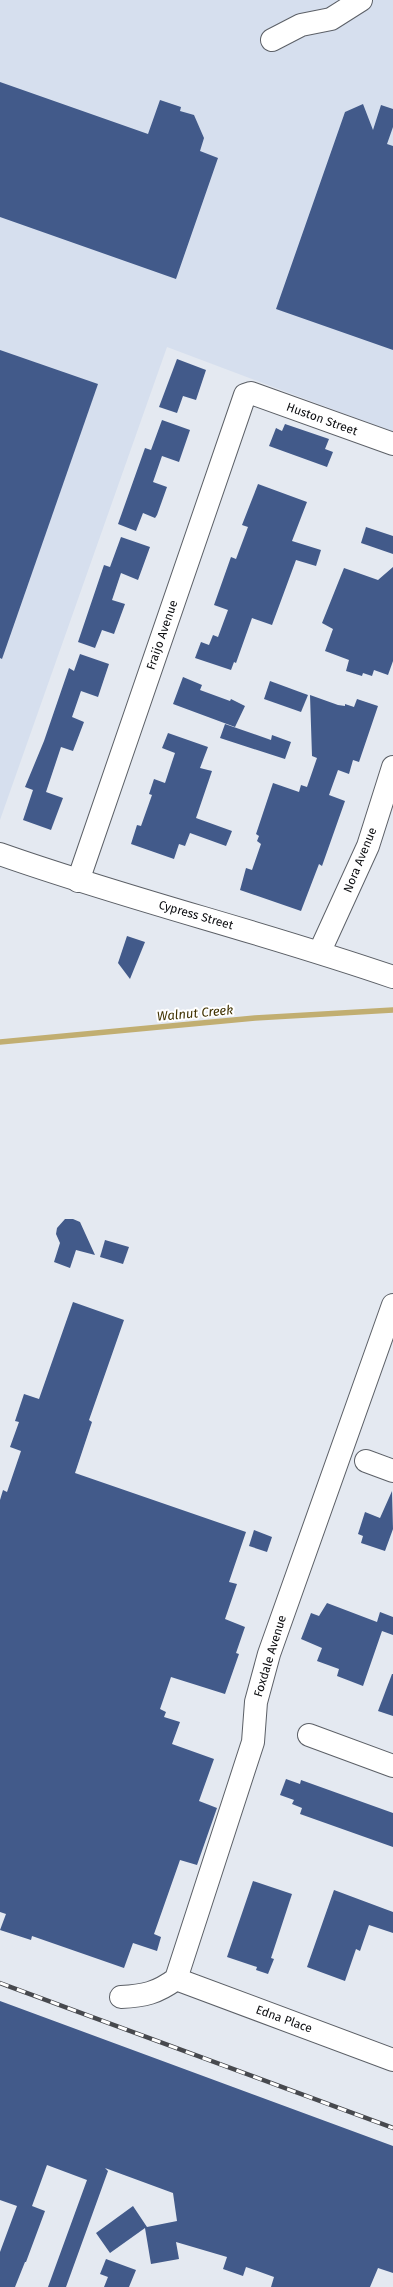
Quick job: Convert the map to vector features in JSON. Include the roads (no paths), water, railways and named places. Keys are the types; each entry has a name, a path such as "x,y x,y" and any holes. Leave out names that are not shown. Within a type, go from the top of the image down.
{"street":[{"path":"272,40 300,25 331,19 361,0"},
{"name":"Huston Street","path":"251,393 393,444"},
{"name":"Fraijo Avenue","path":"78,881 242,403 245,395 251,393"},
{"name":"Nora Avenue","path":"320,951 368,846 393,767"},
{"name":"Cypress Street","path":"0,854 78,881 320,951 391,976"},
{"name":"Foxdale Avenue","path":"176,1979 253,1742 256,1702 269,1654 393,1305"},
{"path":"366,1461 393,1471"},
{"path":"310,1735 393,1766"},
{"path":"121,1997 143,1996 164,1988 176,1979"},
{"name":"Edna Place","path":"176,1979 393,2060"}],"waterway":[{"name":"Walnut Creek","path":"0,1042 255,1018 393,1010"}],"railway":[{"path":"0,1983 393,2128"}]}
